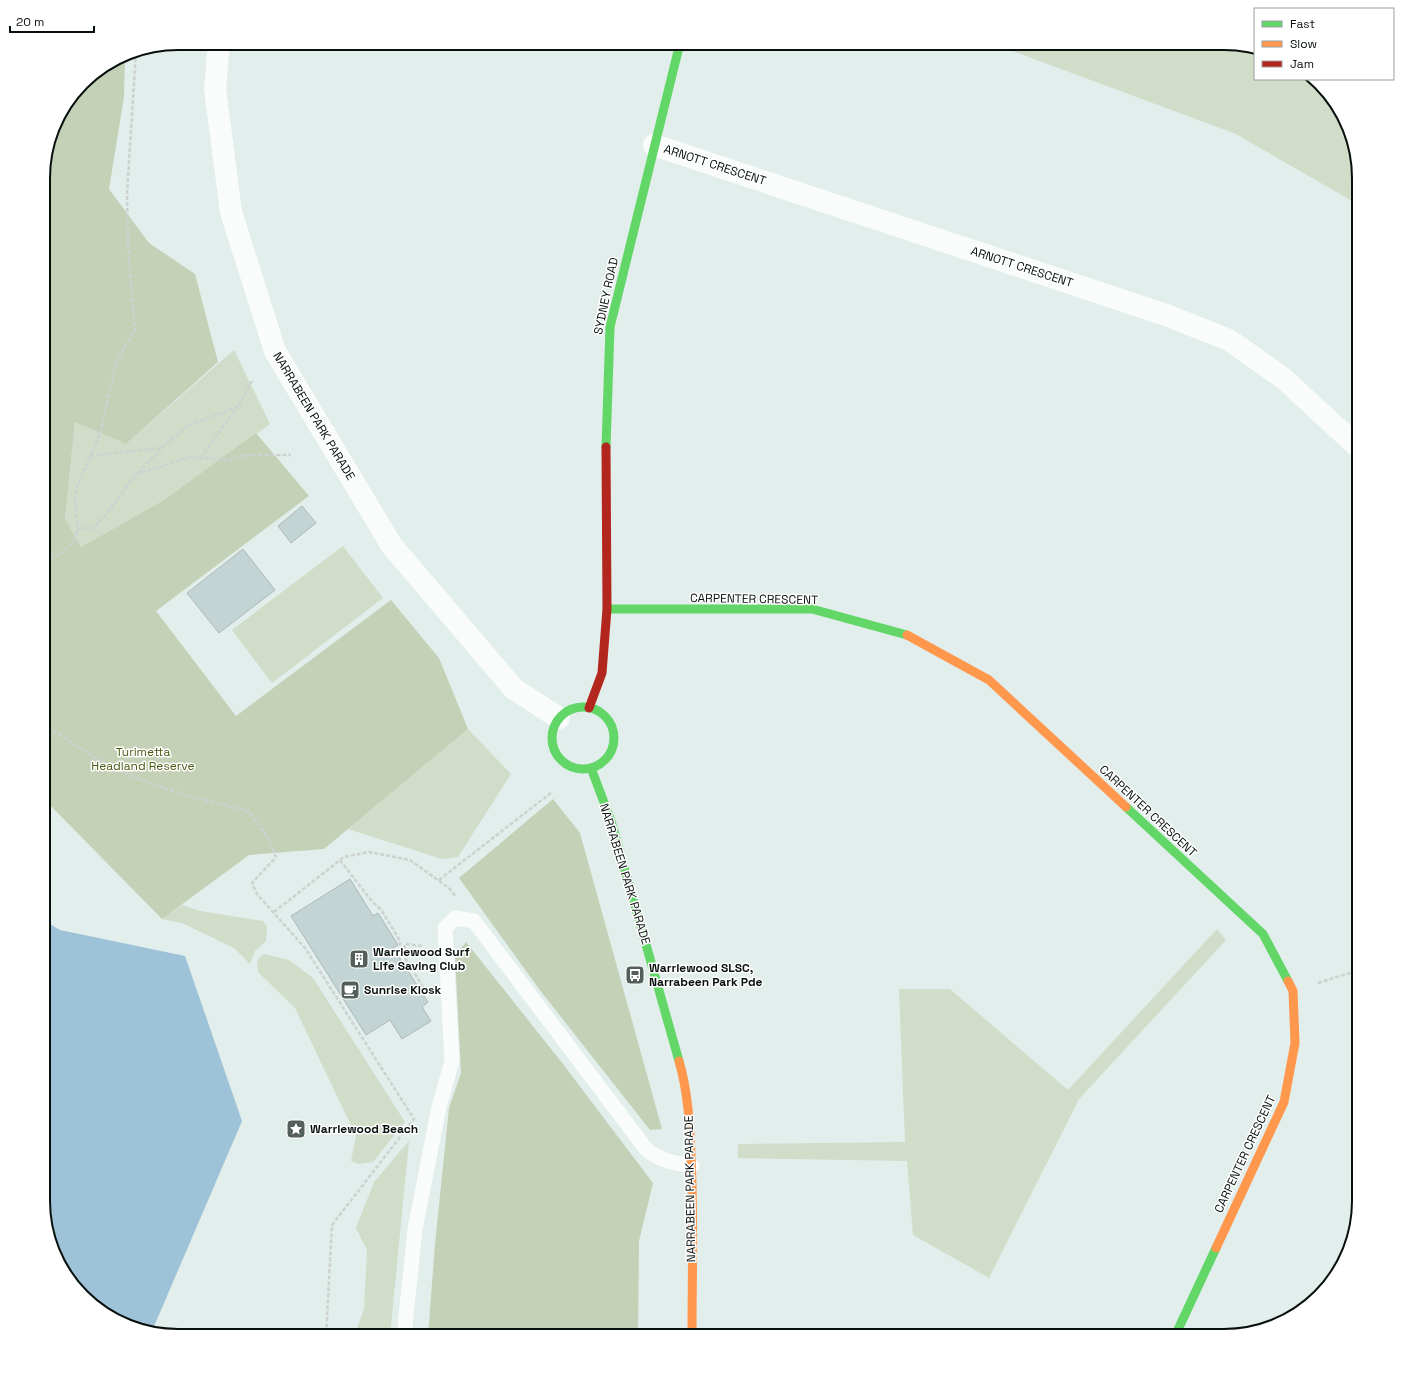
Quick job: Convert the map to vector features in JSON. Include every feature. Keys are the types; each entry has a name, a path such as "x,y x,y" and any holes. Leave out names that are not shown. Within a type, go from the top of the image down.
{"street":[{"name":"NARRABEEN PARK PARADE","path":"218,50 215,89 231,212 275,351 392,546 514,689 559,718"},
{"name":"SYDNEY ROAD","path":"607,609 606,413 610,327 678,50"},
{"name":"ARNOTT CRESCENT","path":"654,145 1166,315 1229,340 1283,378 1352,442"},
{"path":"589,708 602,674 607,609"},
{"name":"CARPENTER CRESCENT","path":"607,609 812,609 904,633 990,680 1263,934 1293,991 1294,1043 1284,1102 1178,1329"},
{"path":"573,708 589,708 599,711 612,727 614,737 608,756 600,764 591,768 581,769 571,767 563,762 556,754 552,735 554,726 559,718 573,708"},
{"name":"NARRABEEN PARK PARADE","path":"591,768 611,821 684,1077 690,1118 692,1166 692,1329"}],"lane":[{"path":"405,1329 415,1229 438,1107 452,1061 445,928 455,918 474,921 646,1149 656,1158 668,1162 692,1166"}],"path":[{"path":"50,558 63,552 73,542 78,529 75,504 76,489 100,434 116,361 135,329 128,245 127,193 136,58"},
{"path":"201,458 238,407 252,381"},
{"path":"78,529 93,528 136,474 161,448 189,425 238,407"},
{"path":"90,456 161,448"},
{"path":"136,474 191,457 230,460 246,455 291,455"},
{"path":"50,728 105,763 153,784 221,805 249,811 267,836 276,857 252,883 264,903 274,912 305,948 414,1119 332,1225 326,1329"},
{"path":"439,880 552,792"},
{"path":"274,912 344,857 369,852 410,860 449,888 474,921"},
{"path":"340,860 370,899 382,911 400,940 400,950 406,961"},
{"path":"404,956 405,944 446,948"},
{"path":"1337,977 1352,972"}],"green space":[{"path":"1010,50 1232,50 1254,53 1254,80 1306,80 1320,94 1335,114 1350,153 1352,201 1236,134"},
{"name":"Turimetta Headland Reserve","path":"125,62 124,97 109,189 149,243 195,274 218,362 126,444 75,422 65,519 81,547 164,500 256,433 309,496 156,611 236,716 391,600 439,658 468,729 324,849 249,855 162,919 50,805 50,170 54,145 67,114 76,100 87,87 100,76"},
{"path":"234,350 270,424 164,500 81,547 65,519 75,422 126,444"},
{"path":"343,546 383,598 272,683 232,630"},
{"path":"468,729 511,774 458,857 442,859 348,829"},
{"path":"553,799 580,833 662,1129 650,1130 539,989 459,878"},
{"path":"182,905 200,911 263,921 267,927 266,941 255,951 250,964 234,948 182,923 162,919"},
{"path":"1217,929 1226,940 1079,1099 989,1278 913,1235 907,1161 738,1158 738,1144 905,1142 899,989 950,989 1068,1090"},
{"path":"466,942 563,1064 653,1183 639,1241 638,1329 429,1329 435,1244 449,1108 461,1073 455,956"},
{"path":"264,954 289,960 313,978 405,1122 373,1162 358,1164 351,1161 356,1136 295,1008 258,972 257,960"},
{"path":"409,1141 391,1329 357,1329 364,1309 367,1250 356,1228 374,1182"}],"water":[{"path":"50,924 60,930 185,956 242,1121 154,1327 121,1316 100,1303 82,1285 67,1265 52,1226 50,1209"}],"building":[{"path":"302,506 316,523 291,543 278,526"},
{"path":"243,549 275,590 219,633 187,593"},
{"name":"Warriewood Surf Life Saving Club","path":"350,879 373,916 378,913 398,945 393,948 428,1002 422,1007 431,1021 402,1039 390,1020 366,1035 291,916"}],"traffic: fast":[{"path":"606,447 610,327 678,50"},
{"path":"607,609 812,609 907,635"},
{"path":"583,707 600,712 605,716 609,721 614,738 609,755 605,760 600,764 583,769 566,764 561,760 557,755 552,738 557,721 561,716 566,712 583,707"},
{"path":"591,768 611,821 679,1061"},
{"path":"1126,807 1263,934 1288,981"},
{"path":"1178,1329 1216,1248"}],"traffic: slow":[{"path":"907,635 989,680 1126,807"},
{"path":"1216,1248 1284,1102 1295,1043 1293,991 1288,981"},
{"path":"679,1061 686,1097 691,1145 693,1224 692,1329"}],"traffic: jam":[{"path":"589,708 602,673 607,609 606,447"}],"place":[{"name":"Warriewood Surf Life Saving Club","path":"359,959"},
{"name":"Warriewood SLSC, Narrabeen Park Pde","path":"635,975"},
{"name":"Sunrise Kiosk","path":"350,990"},
{"name":"Warriewood Beach","path":"296,1129"}]}
